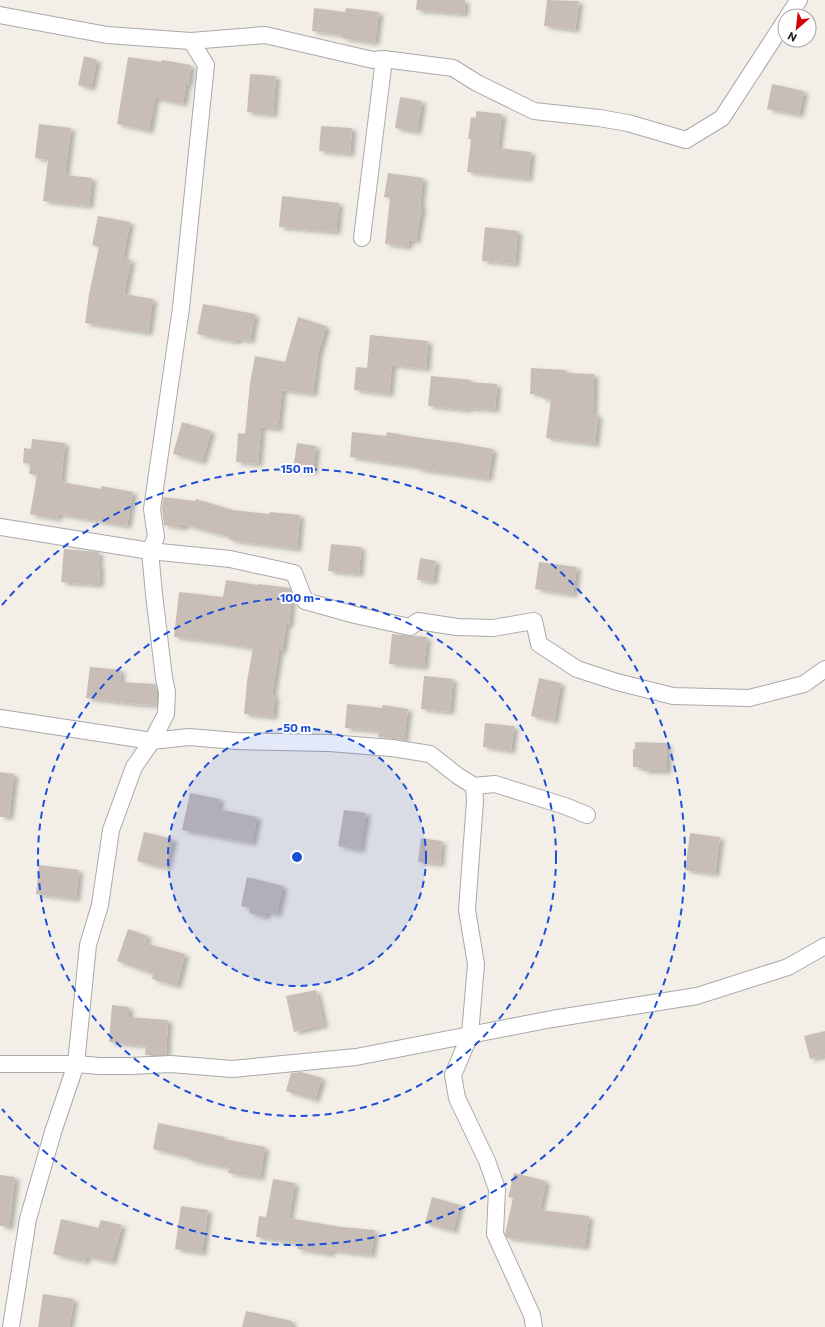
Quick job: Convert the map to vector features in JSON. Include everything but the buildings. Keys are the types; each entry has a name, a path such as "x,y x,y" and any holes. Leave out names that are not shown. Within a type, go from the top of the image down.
{"street":[{"path":"0,15 107,35 191,41 265,35 373,60 384,59 453,68 477,83 534,111 599,118 628,123 686,140 722,118 777,33"},
{"path":"11,1327 28,1219 53,1132 76,1064 88,945 100,904 111,830 134,767 152,741 166,714 167,692 164,678 150,551 156,537 152,509 181,308 206,65 191,41"},
{"path":"362,238 384,59"},
{"path":"0,527 150,551 230,559 294,573 305,601 355,615 410,627 418,620 457,627 493,628 534,621 539,644 577,669 617,682 673,696 749,698 804,684 825,669"},
{"path":"0,718 152,741 189,737 236,741 329,743 392,748 430,754 458,776 474,786 496,784 564,806 586,815"},
{"path":"474,786 474,808 467,910 476,964 470,1035 453,1075 456,1098 487,1161 497,1189 495,1234 532,1315 534,1327"},
{"path":"0,1064 130,1066 171,1064 232,1069 356,1057 552,1019 697,996 788,967 825,946"}]}
